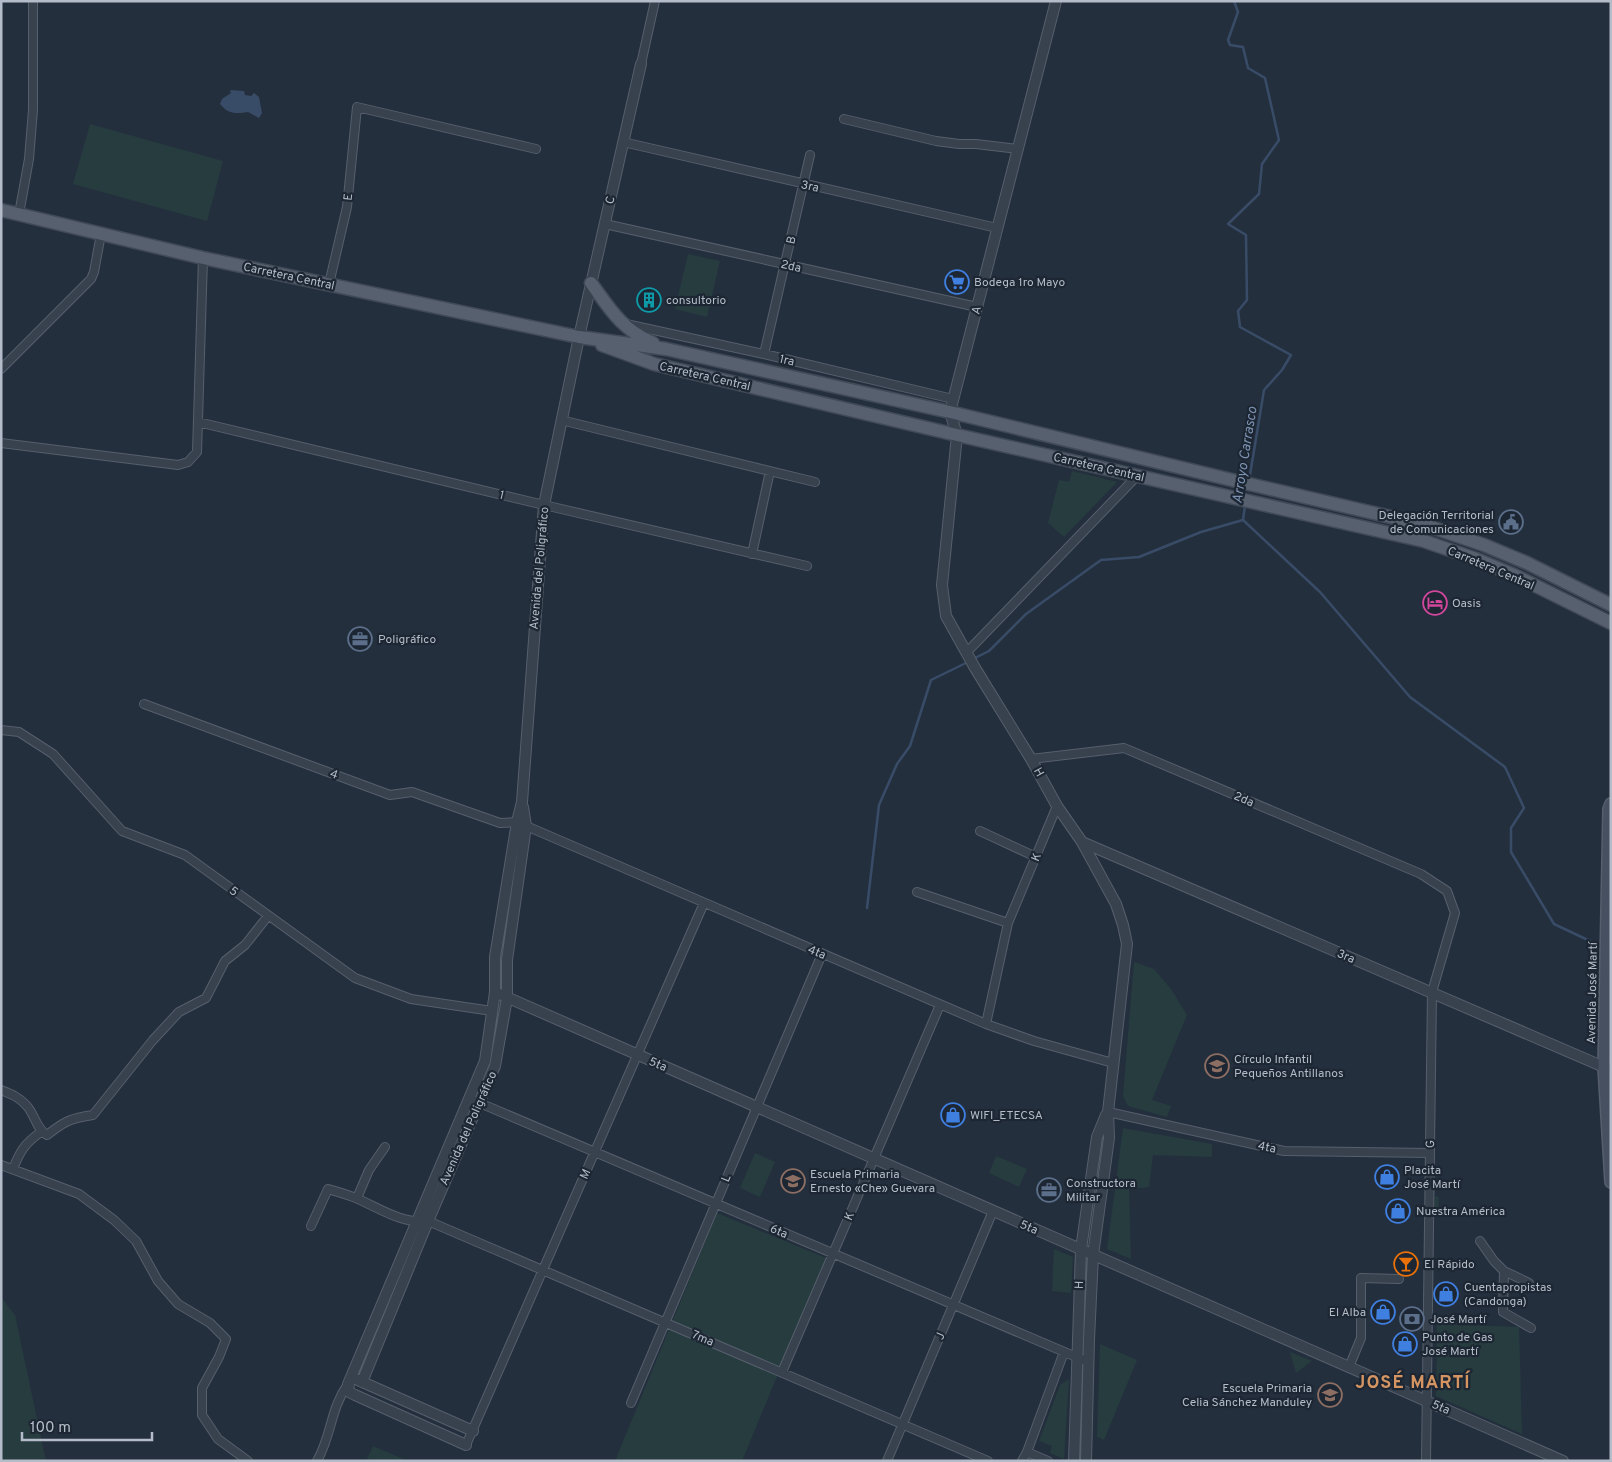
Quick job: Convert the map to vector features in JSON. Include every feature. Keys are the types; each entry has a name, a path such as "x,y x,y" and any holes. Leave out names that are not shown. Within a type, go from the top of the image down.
{"main road":[{"name":"Carretera Central","path":"1,210 203,258 579,337 666,349 950,412 1236,482 1425,525 1484,545 1527,563 1611,605"},
{"path":"591,283 621,323 640,337 666,349"},
{"name":"Carretera Central","path":"579,337 654,364 1424,541 1476,559 1514,575 1611,623"},
{"path":"1514,575 1527,563"},
{"name":"Avenida José Martí","path":"1611,804 1609,809 1608,1068 1611,1182"}],"street":[{"path":"19,214 29,159 33,110 33,1"},
{"path":"641,64 655,1"},
{"name":"A","path":"950,412 1056,1"},
{"name":"C","path":"579,337 641,64"},
{"name":"E","path":"329,284 347,207 357,107 536,149"},
{"path":"844,119 936,141 1018,149"},
{"name":"3ra","path":"623,142 997,228"},
{"name":"B","path":"764,354 810,155"},
{"name":"2da","path":"604,224 977,307"},
{"path":"1,369 91,279 101,234"},
{"path":"1,444 178,465 188,462 197,452 203,258"},
{"name":"1ra","path":"621,323 764,354 953,399"},
{"name":"Avenida del Poligráfico","path":"349,1380 422,1221 474,1101 495,1066 507,998 507,960 522,824 522,802 544,506 579,337"},
{"path":"950,412 957,435"},
{"path":"561,420 815,482"},
{"name":"1","path":"198,422 544,506 807,566"},
{"name":"H","path":"957,435 942,593 946,616 974,668 1031,759 1057,806 1082,842 1116,904 1127,944 1108,1112 1109,1138 1093,1255 1086,1461"},
{"path":"752,554 770,471"},
{"path":"966,653 1138,475"},
{"name":"4","path":"144,704 390,795 412,792 500,823 522,824"},
{"name":"5","path":"1,730 19,732 53,754 122,831 185,855 355,978 411,999 492,1011"},
{"name":"2da","path":"1031,759 1124,748 1421,874 1447,892"},
{"name":"K","path":"986,1024 1008,923 1057,806"},
{"name":"Avenida del Poligráfico","path":"474,1101 484,1060 495,992 495,957 522,824"},
{"name":"4ta","path":"522,824 986,1024 1034,1041 1113,1063"},
{"path":"980,831 1036,857"},
{"name":"3ra","path":"1082,842 1608,1068"},
{"path":"917,892 1008,923"},
{"name":"G","path":"1426,1461 1432,992 1455,913 1447,892"},
{"name":"M","path":"466,1445 704,903"},
{"path":"1,1090 13,1094 27,1106 41,1132 47,1135 61,1124 73,1118 93,1115 153,1040 179,1012 206,998 225,961 245,945 268,916"},
{"name":"L","path":"631,1403 822,954"},
{"name":"5ta","path":"495,992 1563,1461"},
{"name":"K","path":"782,1372 940,1004"},
{"name":"6ta","path":"474,1101 1088,1362"},
{"name":"H","path":"1074,1461 1080,1249 1097,1137 1108,1112"},
{"name":"4ta","path":"1108,1112 1284,1151 1430,1153"},
{"path":"13,1169 19,1153 29,1140 41,1132"},
{"path":"357,1198 369,1170 384,1147"},
{"path":"1,1165 79,1194 114,1220 136,1241 158,1281 178,1304 210,1323 226,1339 202,1388 202,1415 218,1439 248,1461"},
{"name":"7ma","path":"311,1226 328,1189 357,1198 410,1222 422,1221 543,1270 988,1461"},
{"name":"J","path":"887,1461 993,1211"},
{"name":"Avenida del Poligráfico","path":"362,1382 422,1221"},
{"path":"1480,1241 1494,1261 1504,1271 1529,1284"},
{"path":"1504,1271 1503,1312 1531,1328"},
{"path":"1349,1367 1361,1338 1361,1278 1399,1279"},
{"path":"1022,1461 1064,1352"},
{"path":"349,1380 362,1382 472,1431"},
{"path":"349,1380 349,1392 354,1395 466,1445"},
{"path":"317,1461 324,1449 335,1406 349,1380"},
{"path":"1027,1452 1048,1461"}],"green space":[{"path":"90,124 223,161 207,221 73,184"},
{"path":"688,254 720,261 707,317 675,309"},
{"path":"1072,471 1117,482 1064,537 1048,523 1059,480 1069,482"},
{"path":"1134,962 1154,969 1171,989 1187,1015 1152,1100 1171,1106 1167,1117 1128,1106 1123,1096"},
{"path":"1123,1128 1212,1144 1212,1157 1153,1155 1149,1187 1129,1189 1131,1259 1107,1249"},
{"path":"755,1153 775,1162 760,1197 740,1188"},
{"path":"996,1156 1027,1169 1019,1187 989,1173"},
{"path":"1435,1196 1439,1197 1438,1217 1434,1216"},
{"path":"717,1213 826,1258 742,1461 615,1461"},
{"path":"1054,1249 1073,1257 1071,1293 1052,1291"},
{"path":"1,1297 15,1315 46,1461 1,1461"},
{"path":"1437,1324 1519,1327 1522,1434 1436,1396"},
{"path":"1100,1344 1137,1360 1104,1440 1097,1437"},
{"path":"1290,1352 1312,1361 1296,1373"},
{"path":"1069,1379 1064,1459 1050,1453 1052,1446 1039,1441 1060,1385"},
{"path":"373,1446 408,1461 366,1461"}],"water":[{"path":"230,90 244,91 245,95 251,96 254,93 259,97 262,113 259,118 248,112 232,113 226,110 220,104 222,99 231,93"}],"waterway":[{"name":"Arroyo Carrasco","path":"1234,1 1238,12 1228,40 1230,45 1243,47 1248,68 1265,78 1279,140 1262,164 1259,194 1228,224 1246,235 1247,300 1238,311 1240,327 1291,355 1282,370 1264,390 1249,481"},
{"name":"Arroyo Carrasco","path":"1245,506 1243,520 1320,592 1410,697 1505,767 1524,808 1511,828 1511,852 1554,924 1590,941"},
{"path":"973,659 989,651 1026,614 1101,560 1139,557 1201,532 1243,520"},
{"path":"867,908 879,805 897,764 910,746 931,680 968,662"}],"place":[{"name":"Bodega 1ro Mayo","path":"957,282"},
{"name":"consultorio","path":"649,300"},
{"name":"Delegación Territorial de Comunicaciones","path":"1511,522"},
{"name":"Oasis","path":"1435,603"},
{"name":"Poligráfico","path":"360,639"},
{"name":"Círculo Infantil Pequeños Antillanos","path":"1217,1066"},
{"name":"WIFI_ETECSA","path":"953,1115"},
{"name":"Placita José Martí","path":"1387,1177"},
{"name":"Escuela Primaria Ernesto «Che» Guevara","path":"793,1181"},
{"name":"Constructora Militar","path":"1049,1190"},
{"name":"Nuestra América","path":"1398,1211"},
{"name":"El Rápido","path":"1406,1264"},
{"name":"Cuentapropistas (Candonga)","path":"1446,1294"},
{"name":"El Alba","path":"1383,1312"},
{"name":"José Martí","path":"1412,1319"},
{"name":"Punto de Gas José Martí","path":"1405,1344"},
{"name":"Escuela Primaria Celia Sánchez Manduley","path":"1330,1395"}],"district":[{"name":"JOSÉ MARTÍ","path":"1413,1382"}]}
